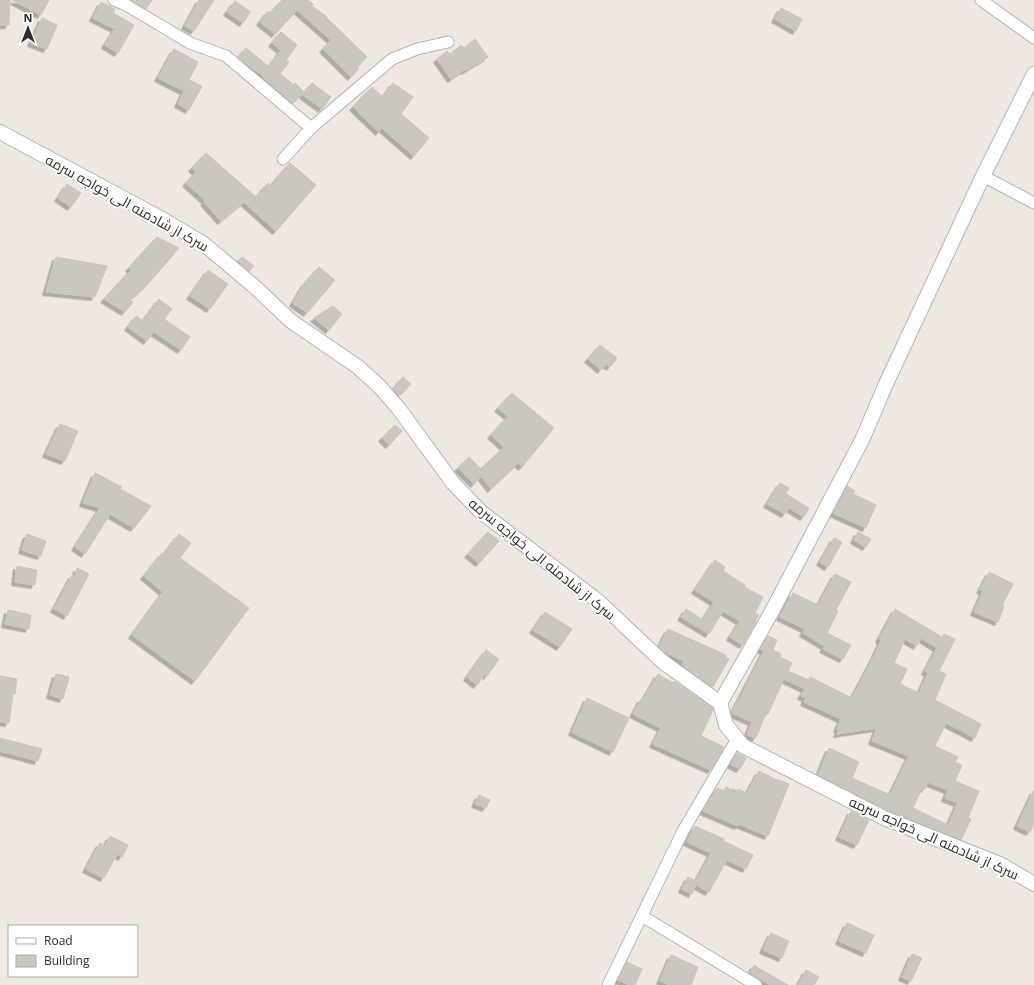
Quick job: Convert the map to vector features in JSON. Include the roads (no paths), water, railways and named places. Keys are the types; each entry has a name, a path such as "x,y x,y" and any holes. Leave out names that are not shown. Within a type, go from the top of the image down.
{"street":[{"path":"114,0 126,5 190,43 226,56 311,128"},
{"path":"981,0 1034,38"},
{"path":"283,159 311,128 392,59 418,49 448,42"},
{"path":"720,703 771,613 863,438 885,386 983,176 1034,74"},
{"name":"سرک از شادمنه الی خواجه سرمه","path":"0,132 164,220 204,244 256,288 291,321 358,367 380,387 399,408 453,483 480,512 598,602 663,662 720,703 726,725 743,746 884,818 1002,865 1034,884"},
{"path":"983,176 1034,203"},
{"path":"608,985 682,831 737,739"},
{"path":"642,916 756,985"}]}
